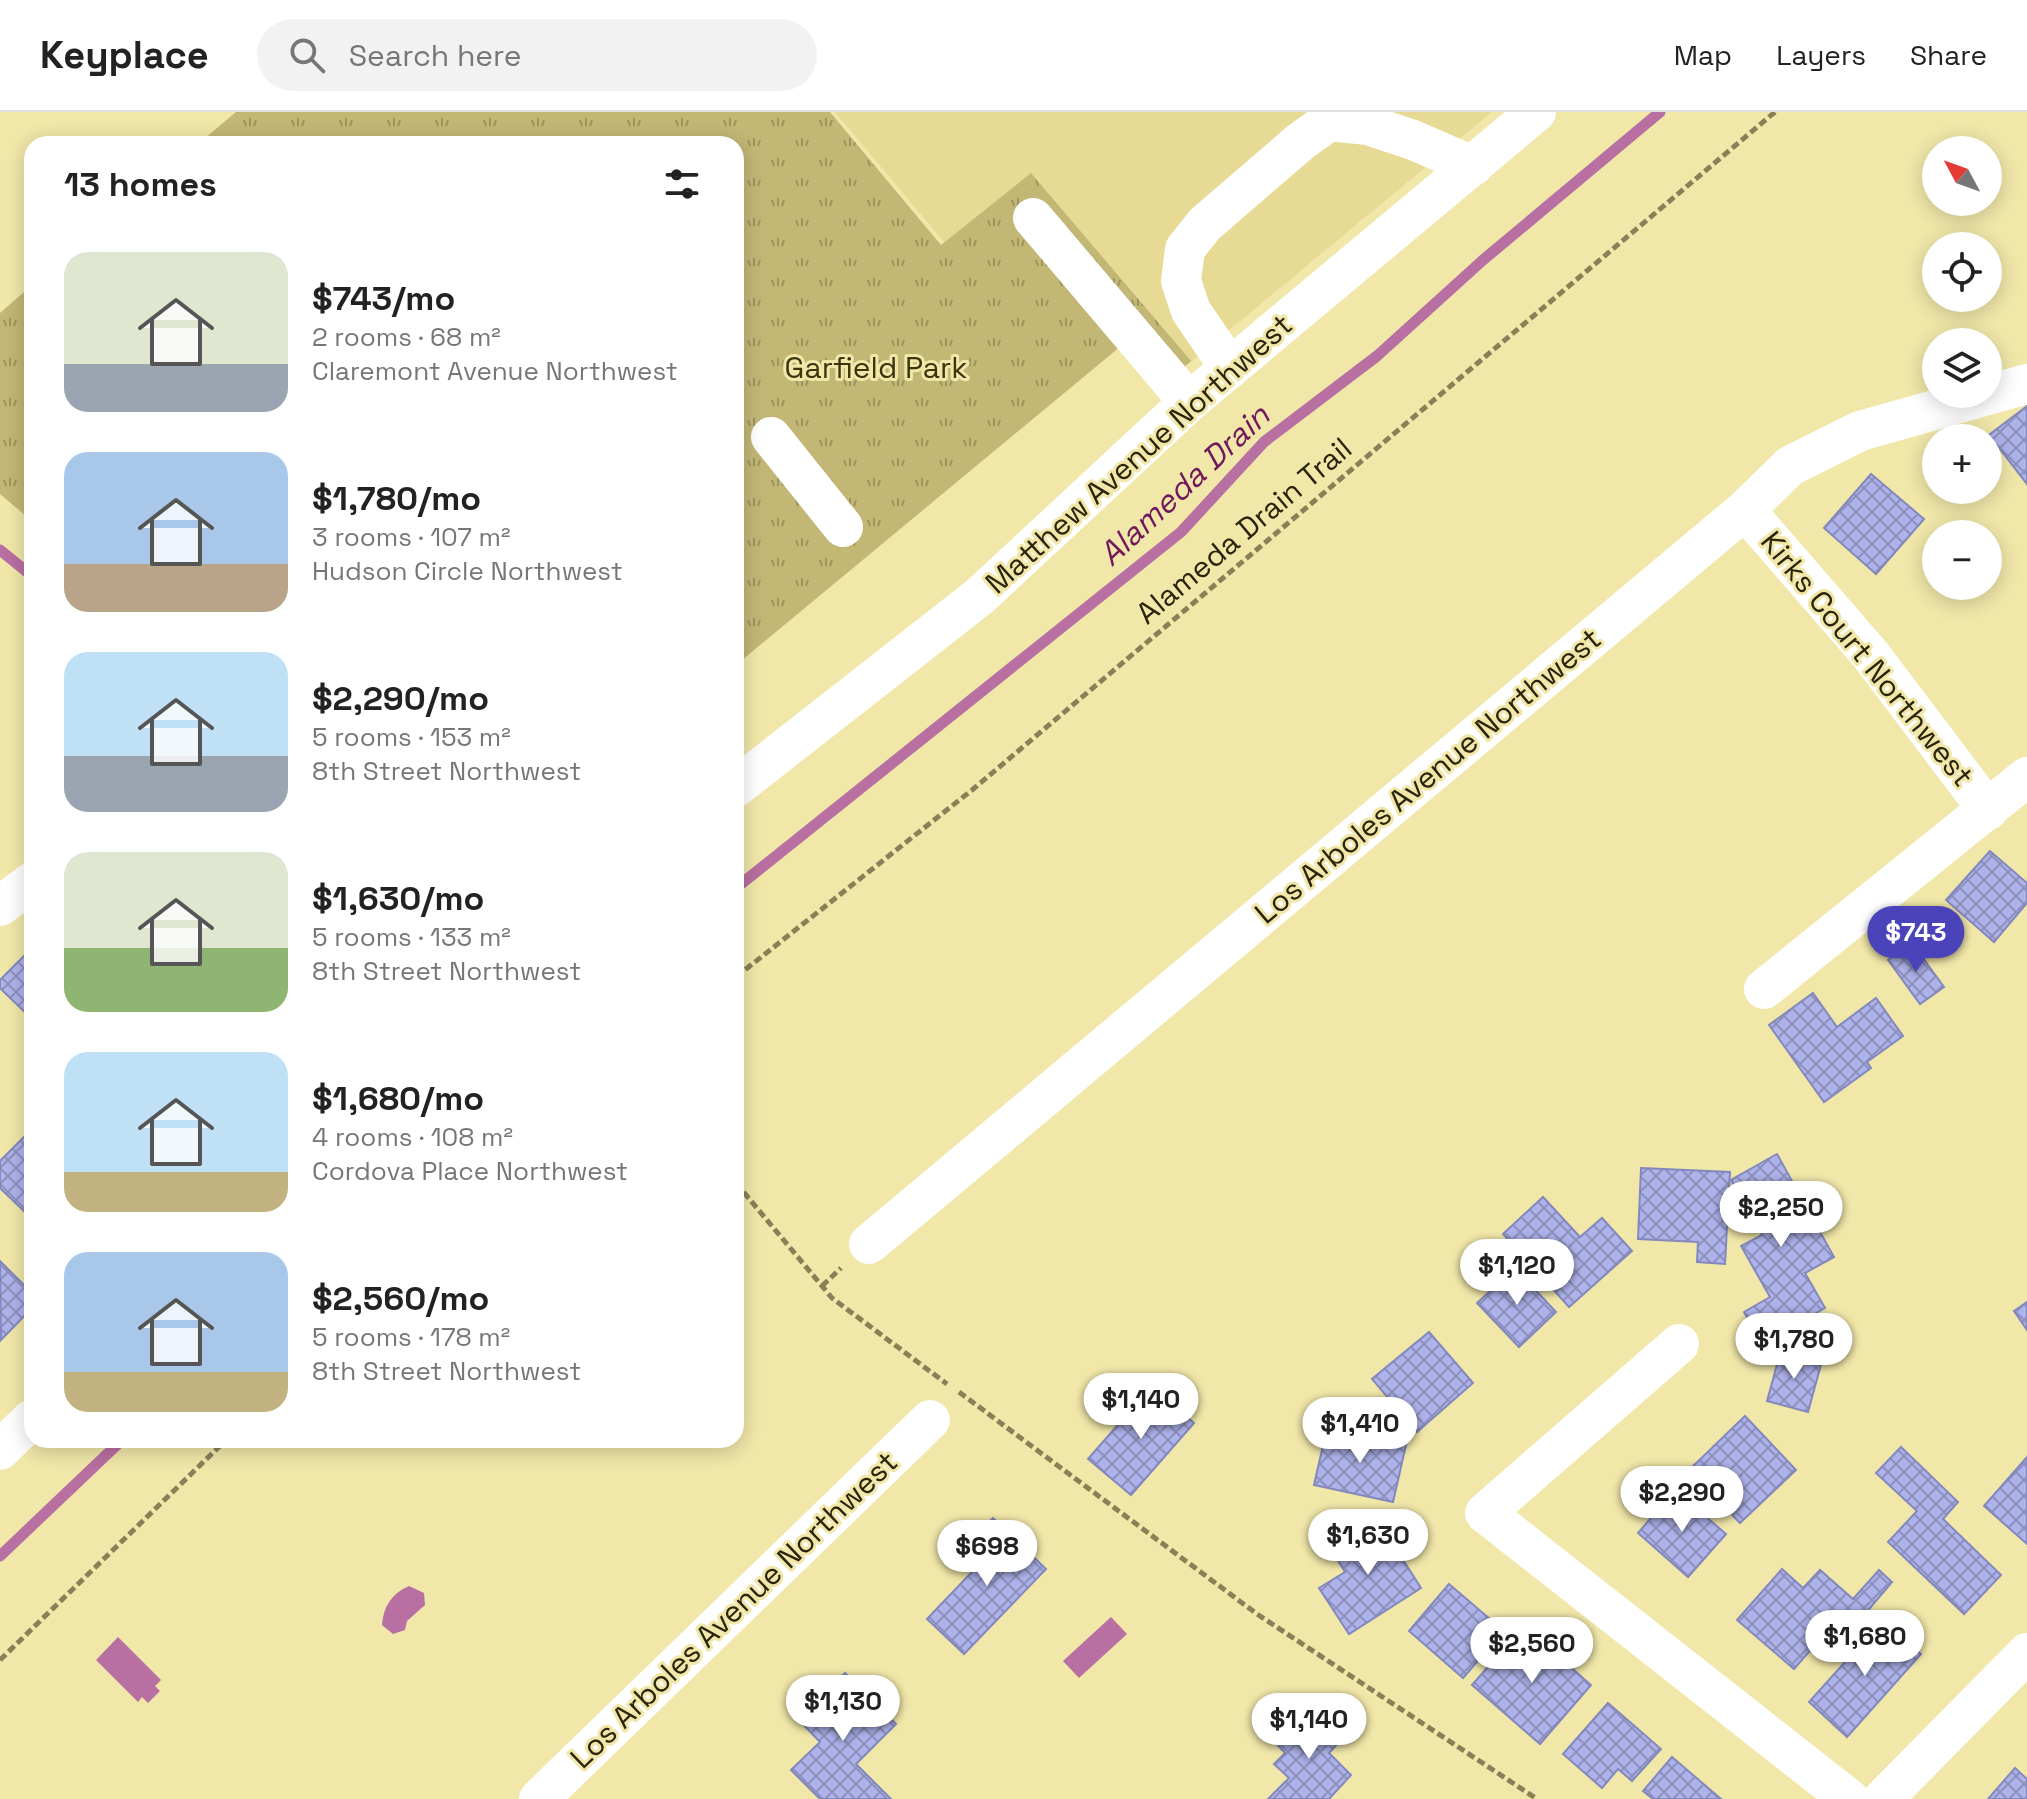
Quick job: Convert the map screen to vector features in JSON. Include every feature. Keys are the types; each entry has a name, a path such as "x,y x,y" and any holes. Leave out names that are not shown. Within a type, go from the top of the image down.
{"street":[{"name":"Matthew Avenue Northwest","path":"744,781 980,596 1189,402 1536,112"},
{"path":"1230,368 1191,311 1181,281 1185,249 1205,224 1300,142 1329,121 1368,125 1473,166"},
{"path":"1033,218 1189,402"},
{"name":"Los Arboles Avenue Northwest","path":"869,1244 1745,510 1790,466 1860,431 2027,384"},
{"path":"771,437 843,527"},
{"name":"Kirks Court Northwest","path":"1745,510 1870,654 1988,810"},
{"path":"1764,989 2027,777"},
{"path":"0,906 24,888"},
{"path":"1679,1344 1485,1513 1849,1799"},
{"name":"Los Arboles Avenue Northwest","path":"539,1799 930,1420"},
{"path":"0,1450 24,1427"},
{"path":"1883,1799 2027,1653"}],"path":[{"name":"Alameda Drain Trail","path":"744,971 972,790 1775,112"},
{"path":"744,1193 832,1298 1257,1614 1537,1799"},
{"path":"0,1660 218,1448"}],"shaded area":[{"path":"835,112 1492,112 1187,365 1037,179 950,249"},
{"path":"409,1586 424,1593 425,1605 407,1621 405,1630 393,1634 382,1625 384,1612 393,1597"},
{"path":"1111,1617 1127,1634 1079,1678 1063,1661"},
{"path":"118,1637 161,1680 155,1686 160,1691 148,1703 142,1697 138,1702 96,1660"}],"green space":[{"name":"Garfield Park","path":"236,112 830,112 941,245 1031,173 1191,361 1155,392 1121,346 744,658 744,136 208,136"},
{"path":"24,292 24,514 0,494 0,313"}],"building":[{"path":"2027,406 2027,484 2002,452 2002,425"},
{"path":"1871,474 1924,519 1876,574 1824,528"},
{"path":"1990,851 2027,883 2027,903 1994,942 1946,900"},
{"path":"1912,943 1944,987 1920,1004 1888,960"},
{"path":"24,956 24,1011 0,988 0,980"},
{"path":"1813,993 1837,1027 1876,998 1903,1036 1867,1062 1871,1068 1824,1102 1769,1025"},
{"path":"24,1137 24,1211 0,1188 0,1161"},
{"path":"1777,1154 1834,1257 1805,1273 1825,1308 1762,1344 1744,1312 1770,1297 1741,1246 1762,1235 1731,1180"},
{"path":"1641,1168 1730,1172 1725,1264 1697,1262 1698,1242 1638,1239"},
{"path":"1543,1197 1580,1237 1602,1218 1632,1251 1569,1307 1503,1234"},
{"path":"0,1261 24,1285 24,1316 1,1340"},
{"path":"1515,1268 1556,1312 1519,1347 1477,1303"},
{"path":"2027,1302 2027,1330 2014,1311"},
{"path":"1429,1332 1473,1383 1417,1432 1372,1379"},
{"path":"1781,1350 1822,1361 1808,1412 1767,1401"},
{"path":"1152,1386 1194,1423 1131,1495 1088,1459"},
{"path":"1745,1416 1796,1470 1740,1523 1689,1470"},
{"path":"1327,1428 1406,1445 1393,1502 1314,1485"},
{"path":"1901,1447 1958,1502 1943,1519 2001,1575 1964,1614 1888,1542 1917,1511 1876,1473"},
{"path":"2027,1457 2027,1544 1984,1506"},
{"path":"1675,1490 1726,1534 1688,1577 1638,1533"},
{"path":"993,1518 1046,1569 964,1654 927,1619 990,1553 974,1538"},
{"path":"1377,1519 1421,1588 1349,1634 1319,1588 1345,1572 1330,1548"},
{"path":"1782,1569 1803,1588 1820,1570 1853,1599 1879,1570 1892,1582 1854,1627 1841,1615 1794,1669 1737,1620"},
{"path":"1449,1584 1504,1631 1463,1678 1409,1631"},
{"path":"1883,1620 1921,1654 1847,1737 1809,1702"},
{"path":"1524,1626 1591,1685 1540,1744 1472,1685"},
{"path":"845,1673 896,1724 856,1764 891,1799 820,1799 791,1770 820,1742 798,1719"},
{"path":"1608,1703 1661,1749 1632,1781 1618,1769 1602,1788 1563,1754"},
{"path":"1314,1711 1342,1739 1329,1753 1351,1775 1329,1799 1268,1799 1289,1778 1274,1764 1285,1753 1272,1739 1291,1720 1298,1728"},
{"path":"1672,1757 1721,1799 1653,1799 1643,1791"},
{"path":"2015,1768 2027,1779 2027,1799 1988,1799"}],"waterway":[{"name":"Alameda Drain","path":"744,882 1181,532 1264,442 1377,356 1483,260 1660,112"},
{"path":"0,550 24,570"},
{"name":"Alameda Drain","path":"0,1556 114,1448"}]}
